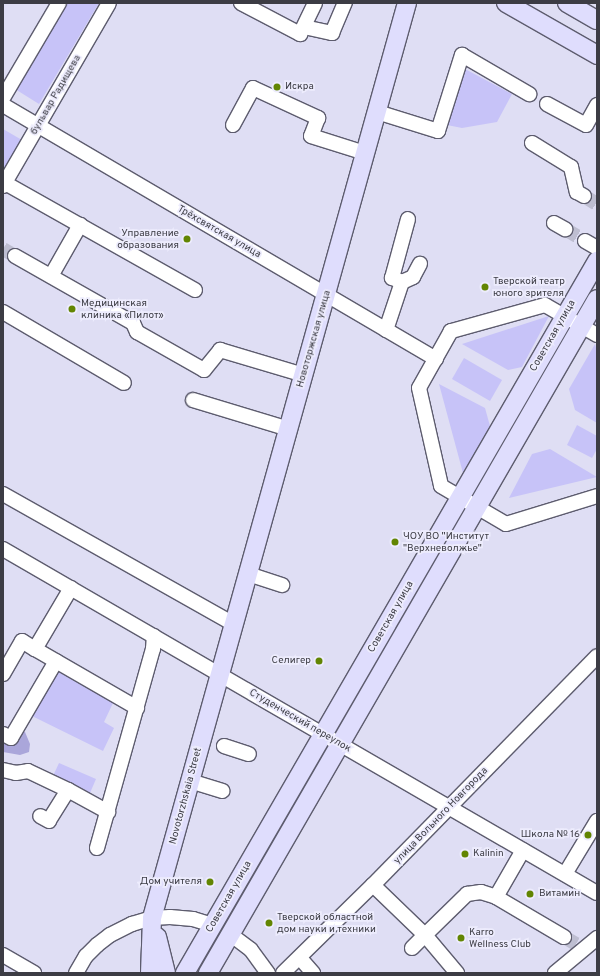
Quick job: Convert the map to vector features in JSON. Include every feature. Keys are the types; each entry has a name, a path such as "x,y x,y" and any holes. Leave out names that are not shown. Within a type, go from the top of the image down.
{"main road":[{"name":"Новоторжская улица","path":"220,674 407,3"},
{"path":"506,3 597,55"},
{"path":"567,3 597,20"},
{"name":"Советская улица","path":"185,973 597,261"},
{"name":"Советская улица","path":"208,973 597,299"},
{"name":"Novotorzhskaia Street","path":"152,918 220,674"},
{"path":"150,973 152,918"},
{"path":"152,918 166,973"}],"street":[{"path":"3,98 59,3"},
{"name":"бульвар Радищева","path":"4,185 109,3"},
{"path":"241,3 300,34 315,3"},
{"path":"304,27 332,33 345,3"},
{"path":"377,112 438,131 462,55 529,94"},
{"path":"233,125 253,88 318,118 311,136 366,153"},
{"path":"547,104 586,125 597,105"},
{"name":"Трёхсвятская улица","path":"3,105 436,359"},
{"path":"532,143 571,167 577,192 584,196"},
{"path":"4,185 80,225 196,290"},
{"path":"408,219 392,278 402,282 413,277 420,264"},
{"path":"51,276 80,225"},
{"path":"585,241 597,248"},
{"path":"15,256 133,323 137,332 204,370 220,350 304,375"},
{"path":"386,330 402,282"},
{"path":"597,335 545,305 451,331 419,388 441,486 506,524 597,496"},
{"path":"3,312 124,383"},
{"path":"193,400 288,429"},
{"path":"3,494 234,624"},
{"name":"Студенческий переулок","path":"3,549 597,893"},
{"path":"248,574 282,585"},
{"path":"35,649 71,588"},
{"path":"97,848 153,650 154,636"},
{"path":"3,674 22,641 137,708"},
{"name":"улица Вольного Новгорода","path":"283,973 373,885 597,656"},
{"path":"3,734 11,738 56,661"},
{"path":"224,746 249,754"},
{"path":"3,770 16,773 28,771 68,790 108,812"},
{"path":"190,781 223,791"},
{"path":"40,816 49,821 68,790"},
{"path":"564,874 597,821"},
{"path":"496,897 523,850"},
{"path":"373,885 425,935 457,973"},
{"path":"412,948 468,894 481,892 496,897 564,937"},
{"path":"76,973 86,956 104,940 124,928 152,918 185,918 213,925"},
{"path":"230,934 251,950 268,973"},
{"path":"555,973 580,946 597,938"},
{"path":"3,955 34,973"},
{"path":"300,958 313,973"}],"shaded area":[{"path":"66,3 99,3 39,104 15,89"},
{"path":"465,69 512,94 497,122 462,128 447,125"},
{"path":"3,129 22,140 3,173"},
{"path":"549,316 522,367 508,370 462,344"},
{"path":"595,344 597,352 597,423 575,410 569,389"},
{"path":"464,358 502,380 490,401 452,379"},
{"path":"439,384 485,408 490,426 463,473"},
{"path":"577,425 597,436 597,449 592,458 567,445"},
{"path":"550,449 597,477 509,498 532,454"},
{"path":"57,671 113,703 104,722 114,728 103,751 32,716"},
{"path":"3,731 25,732 30,744 29,752 20,755 3,752"},
{"path":"59,763 96,779 90,793 53,776"}],"tunnel":[{"path":"584,196 597,204"},
{"path":"565,229 585,241"},
{"path":"3,249 15,256"},
{"path":"564,937 576,944"}],"place":[{"name":"Искра","path":"277,87"},
{"name":"Управление образования","path":"187,239"},
{"name":"Тверской театр юного зрителя","path":"485,287"},
{"name":"Медицинская клиника «Пилот»","path":"72,309"},
{"name":"ЧОУ ВО \"Институт \"Верхневолжье\"","path":"395,542"},
{"name":"Селигер","path":"319,661"},
{"name":"Школа № 16","path":"588,835"},
{"name":"Kalinin","path":"465,854"},
{"name":"Дом учителя","path":"210,882"},
{"name":"Витамин","path":"530,894"},
{"name":"Тверской областной дом науки и техники","path":"269,923"},
{"name":"Karro Wellness Club","path":"461,938"}]}
